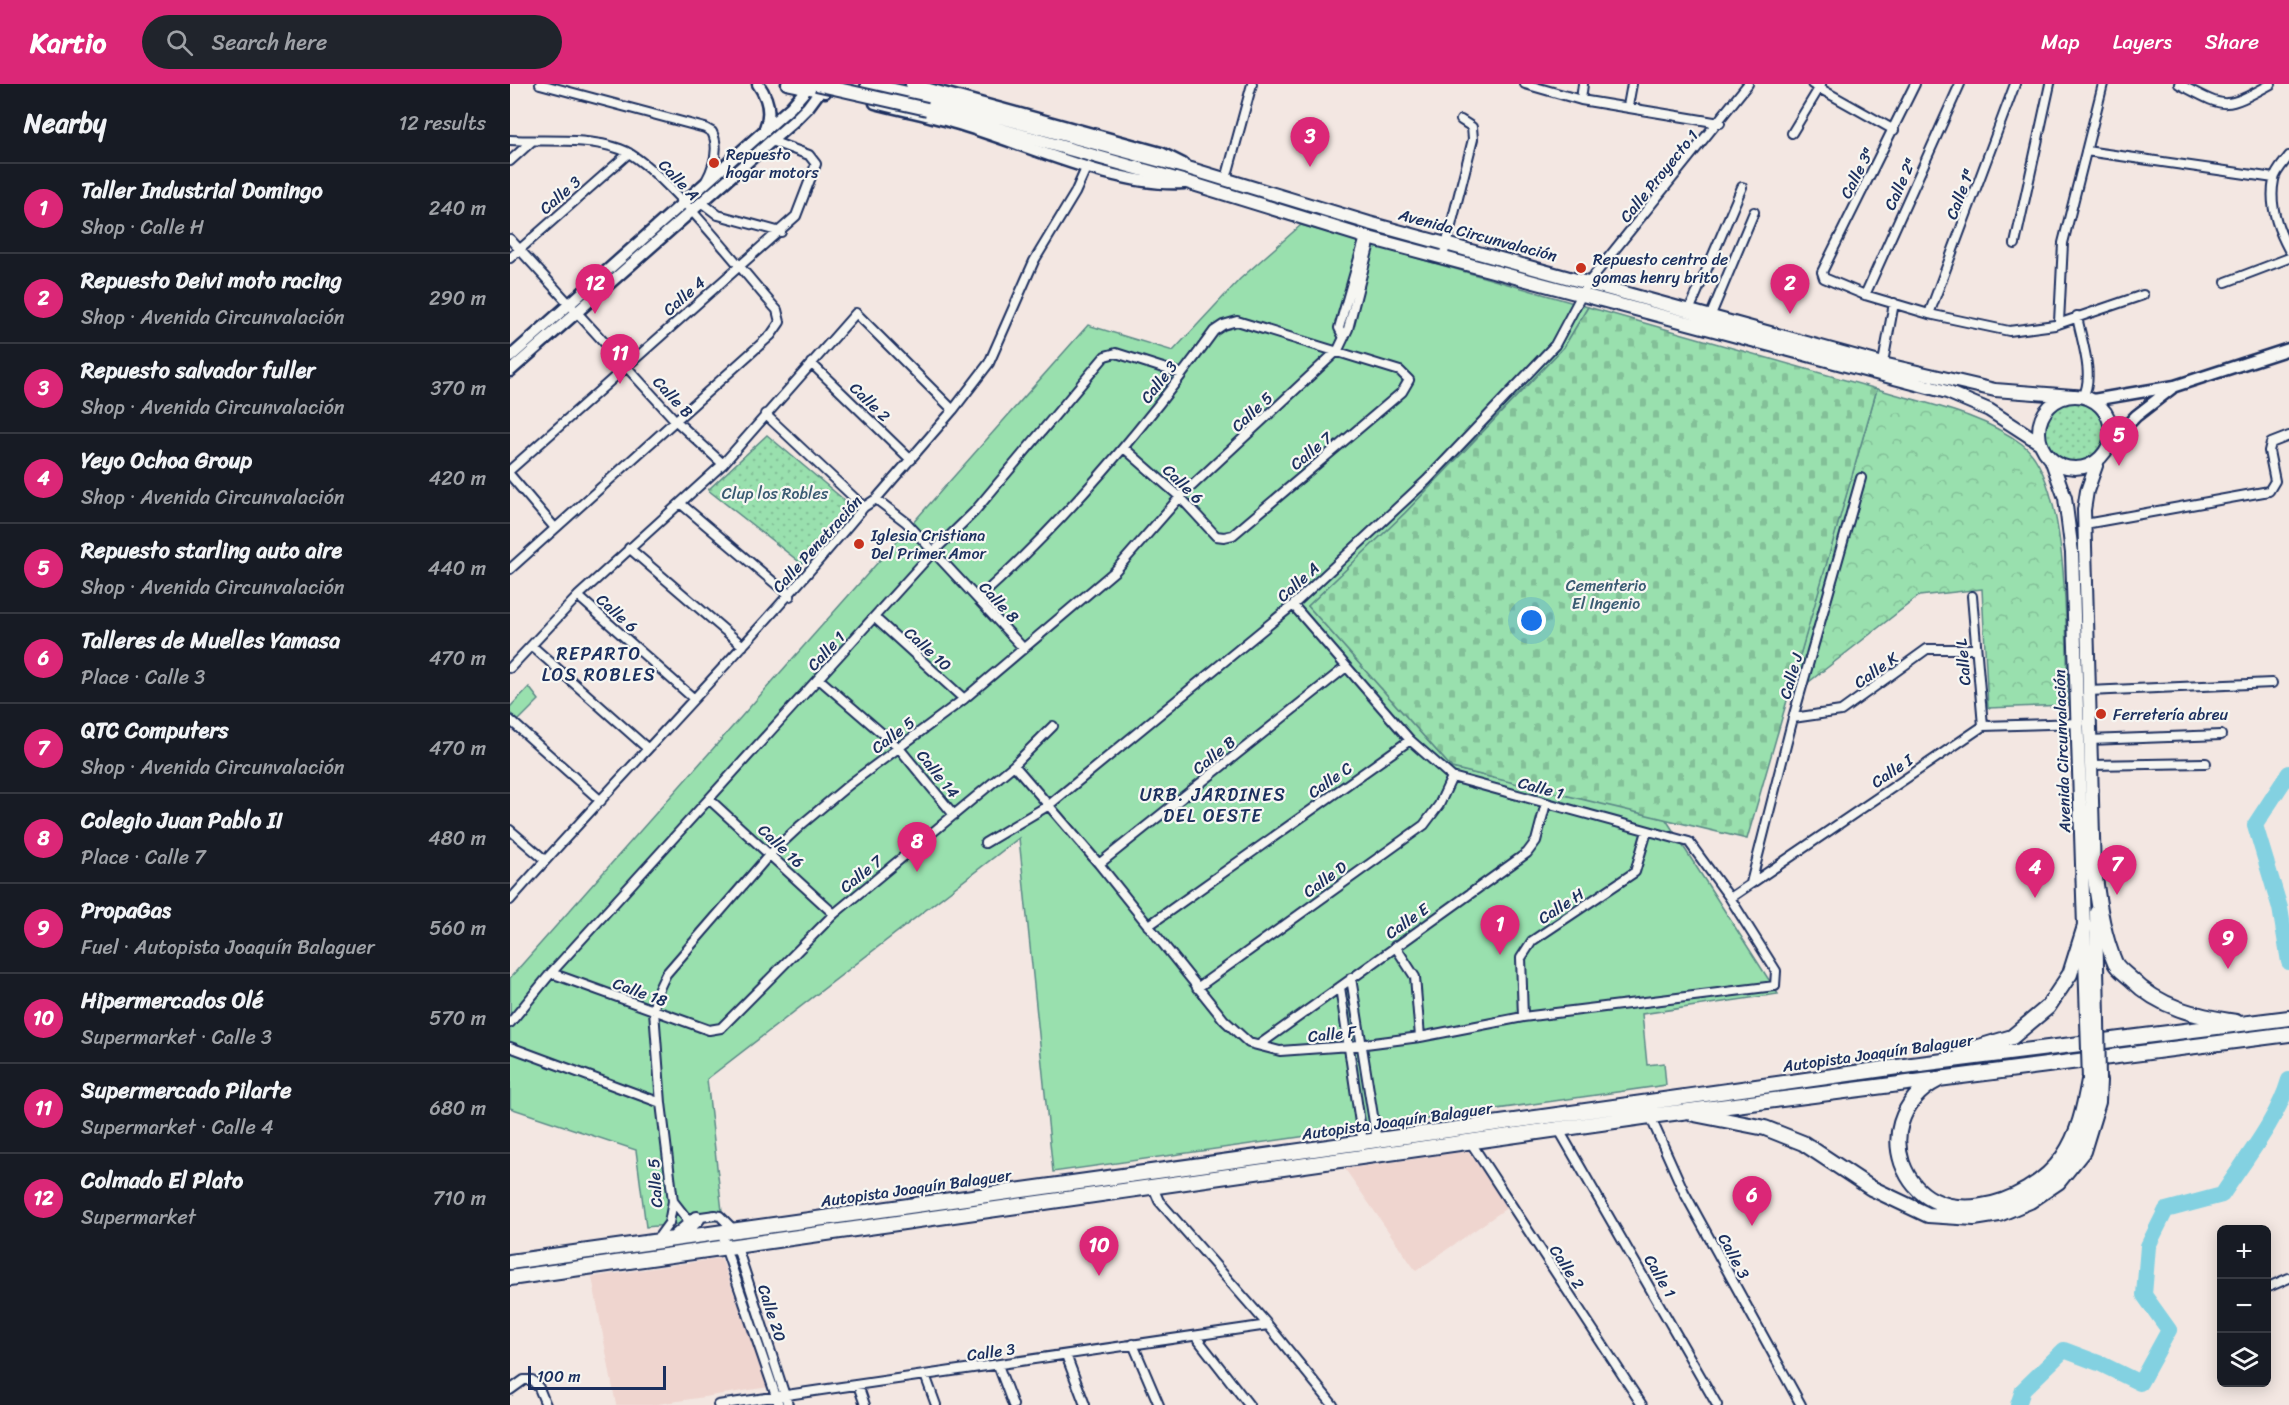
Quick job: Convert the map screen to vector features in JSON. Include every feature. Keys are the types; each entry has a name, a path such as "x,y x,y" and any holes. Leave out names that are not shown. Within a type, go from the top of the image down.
{"highway":[{"path":"2093,864 2103,927 2116,965 2143,991 2170,1006 2198,1016 2250,1024"},
{"path":"1912,1065 2013,1037 2028,1025 2061,991 2070,974 2085,926"},
{"name":"Autopista Joaquín Balaguer","path":"510,1278 1650,1116 1947,1077 2267,1029 2289,1018"},
{"name":"Autopista Joaquín Balaguer","path":"510,1262 1912,1065 2250,1024 2289,1034"},
{"path":"1947,1077 1928,1085 1914,1098 1904,1114 1898,1131 1899,1156 1905,1172 1918,1188 1938,1202 1961,1207 1995,1204 2011,1199 2052,1171 2071,1144 2094,1080"},
{"path":"1683,1112 1765,1128 1803,1143 1871,1188 1928,1215 1974,1218 2000,1214 2030,1201 2058,1182 2083,1151 2098,1102 2094,1080"},
{"path":"673,1239 697,1219"}],"main road":[{"path":"687,207 701,202 767,136 769,110 758,84"},
{"name":"Avenida Circunvalación","path":"787,84 816,86 928,103 1226,179 1358,220 1447,243 1586,289 1882,368 1995,390 2083,398"},
{"name":"Avenida Circunvalación","path":"867,84 1368,238 1443,257 1689,311 1882,368 1989,410 2040,443"},
{"name":"Avenida Circunvalación","path":"912,84 1161,153 1191,170"},
{"path":"510,371 573,309 687,207 704,185 808,107 816,86"},
{"name":"Avenida Circunvalación","path":"816,86 955,123 1087,166 1150,182 1190,183"},
{"path":"510,357 573,309"},
{"path":"2175,386 2136,416 2110,443 2098,460 2090,466 2069,468 2050,459 2040,443 2039,434 2043,416 2055,402 2175,386 2289,349"},
{"path":"2083,398 2107,414 2112,433 2110,443"},
{"name":"Avenida Circunvalación","path":"2050,459 2062,488 2068,516 2083,723 2085,926 2092,1020"},
{"name":"Avenida Circunvalación","path":"2094,1080 2090,765 2089,740 2083,723 2088,691 2085,500 2098,460"}],"street":[{"path":"540,84 705,128 712,132 716,146 713,164 704,185"},
{"path":"1226,179 1252,84"},
{"path":"1525,84 1581,99 1720,123"},
{"path":"1581,99 1583,84"},
{"path":"1628,106 1632,84"},
{"name":"Calle Proyecto 1","path":"1586,289 1720,123 1748,84"},
{"name":"Calle 2ª","path":"1865,295 1960,84"},
{"name":"Calle 1ª","path":"1929,314 2015,84"},
{"path":"2015,244 2050,84"},
{"path":"2059,322 2063,243 2103,84"},
{"path":"2179,84 2223,105 2239,102 2271,84"},
{"path":"1792,133 1818,85 1894,130"},
{"name":"Calle 3ª","path":"1865,295 1824,278 1821,274 1894,130 1913,85"},
{"path":"1443,257 1473,139 1472,128 1461,120"},
{"name":"Calle 4","path":"510,470 738,266 781,232 796,216 816,164 809,155 767,136"},
{"name":"Calle A","path":"510,140 595,143 629,153 644,163 687,207 777,310 780,322 771,335 675,420"},
{"path":"510,161 531,141"},
{"path":"2086,151 2274,178"},
{"name":"Calle 3","path":"510,258 629,153"},
{"path":"2289,156 2274,178 2277,223 2289,250"},
{"name":"Calle Penetración","path":"510,900 693,698 790,596 864,507 876,499 953,410 989,363 1035,261 1075,193 1087,166"},
{"path":"1689,311 1742,187"},
{"path":"701,202 718,215 781,232"},
{"path":"1710,317 1754,212"},
{"name":"Calle 5","path":"654,1242 669,1223 673,1201 661,1103 654,1011 656,995 666,974 771,854 850,784 964,699 1115,571 1180,497 1338,350 1343,336 1339,328 1368,238"},
{"name":"Calle B","path":"510,239 675,420 723,464"},
{"path":"2226,282 2289,258"},
{"name":"Calle A","path":"985,843 1048,805 1293,605 1427,480 1547,354 1555,345 1586,289"},
{"path":"1865,295 1929,314 2009,331 2055,325 2143,295"},
{"path":"1882,368 1894,303"},
{"path":"510,668 578,596 723,464 856,314 953,410"},
{"path":"2077,316 2087,372 2087,390 2083,398"},
{"name":"Calle 3","path":"978,599 1043,539 1124,448 1214,331 1229,322 1238,321 1338,350 1400,371 1409,380"},
{"name":"Calle 1","path":"510,1023 551,974 933,552 1009,473 1105,356 1116,353 1182,374"},
{"name":"Calle 2","path":"811,363 911,460"},
{"name":"Calle 7","path":"1224,537 1233,535 1402,392 1409,380"},
{"path":"765,414 864,507"},
{"path":"510,569 675,420"},
{"path":"2085,524 2269,491 2275,481 2269,451 2271,443 2289,436"},
{"name":"Calle 6","path":"1124,448 1180,497 1216,536 1224,537"},
{"path":"510,475 555,528"},
{"name":"Calle J","path":"1751,883 1793,718 1861,478"},
{"name":"Calle 8","path":"876,499 906,522 1024,649"},
{"path":"680,503 790,596"},
{"path":"629,548 743,646"},
{"name":"Calle 6","path":"578,596 693,698"},
{"name":"Calle L","path":"1972,596 1983,726"},
{"name":"Calle 1","path":"1293,605 1410,740 1452,777 1689,842 1730,898 1776,971 1777,982"},
{"name":"Calle 10","path":"875,618 964,699"},
{"path":"532,646 647,748"},
{"name":"Calle K","path":"1793,718 1841,711 1928,650 1975,649"},
{"name":"Calle B","path":"1099,864 1346,667"},
{"name":"Calle 14","path":"819,679 899,748 954,815"},
{"path":"2088,691 2272,683"},
{"path":"510,720 601,801"},
{"path":"1983,726 2083,723"},
{"name":"Calle 7","path":"721,1028 834,914 1014,765 1053,726"},
{"name":"Calle I","path":"1730,898 1983,726"},
{"path":"2089,740 2221,735"},
{"name":"Calle C","path":"1149,926 1410,740"},
{"path":"2090,765 2206,763"},
{"name":"Calle F","path":"1014,765 1099,864 1197,988 1249,1043 1280,1051 1350,1046 1420,1037 1523,1017 1768,989 1777,982"},
{"name":"Calle D","path":"1197,988 1424,825 1439,805 1452,777"},
{"name":"Calle 16","path":"710,800 834,914"},
{"name":"Calle E","path":"1259,1045 1527,853 1536,842 1546,803"},
{"path":"510,830 545,860"},
{"name":"Calle H","path":"1523,1017 1521,958 1524,949 1532,941 1635,872 1647,831"},
{"path":"1395,946 1415,977 1420,1037"},
{"name":"Calle 18","path":"551,974 709,1030 721,1028"},
{"path":"1351,978 1363,1044 1370,1142"},
{"path":"1340,987 1370,1142"},
{"path":"510,1047 661,1103"},
{"name":"Calle 3","path":"1650,1116 1684,1192 1801,1405"},
{"name":"Calle 1","path":"1559,1130 1717,1405"},
{"name":"Calle 2","path":"1471,1143 1642,1405"},
{"path":"1153,1187 1159,1201 1268,1325 1333,1405"},
{"path":"673,1201 683,1216 697,1219 709,1215 720,1216 728,1230"},
{"name":"Calle 20","path":"728,1230 730,1247 778,1405"},
{"name":"Calle 20","path":"730,1247 788,1405"},
{"path":"2271,1286 2289,1278"},
{"name":"Calle 3","path":"718,1405 1268,1325"},
{"path":"1196,1337 1249,1405"},
{"path":"1133,1344 1159,1405"},
{"path":"1066,1355 1085,1405"},
{"path":"998,1365 1012,1405"},
{"path":"925,1376 936,1405"},
{"path":"510,1390 524,1380 532,1380 539,1388 546,1405"},
{"path":"858,1385 865,1405"}],"shaded area":[{"path":"1468,1151 1508,1207 1416,1271 1345,1169"},
{"path":"721,1258 769,1387 652,1405 616,1405 592,1277"}],"green space":[{"path":"1301,225 1588,307 1564,347 1405,513 1308,606 1452,768 1665,818 1778,994 1642,1014 1647,1065 1664,1063 1666,1085 1053,1172 1019,838 707,1079 723,1220 646,1227 636,1150 510,1108 510,978 1088,325 1173,351 1240,279"},
{"name":"Cementerio El Ingenio","path":"1588,307 1877,389 1747,839 1452,768 1308,606 1405,513 1564,347"},
{"path":"1877,389 1952,410 1989,424 2022,444 2038,463 2050,492 2058,527 2063,566 2068,705 1988,708 1982,589 1919,596 1787,699"},
{"path":"2075,401 2092,406 2097,410 2101,415 2106,432 2101,449 2097,454 2092,458 2075,463 2058,458 2053,454 2049,449 2044,432 2049,415 2053,410 2058,406"},
{"name":"Clup los Robles","path":"767,435 855,509 802,564 708,490"},
{"path":"529,687 539,700 518,721 510,713 510,707"}],"waterway":[{"path":"2289,773 2255,825 2280,908 2289,962"},
{"path":"2018,1405 2023,1390 2064,1350 2101,1364 2140,1383 2169,1330 2144,1295 2148,1246 2166,1210 2222,1195 2269,1125 2289,1080"}],"place":[{"name":"Repuesto hogar motors","path":"714,163"},
{"name":"Repuesto salvador fuller","path":"1310,167"},
{"name":"Repuesto centro de gomas henry brito","path":"1581,268"},
{"name":"Colmado El Plato","path":"595,314"},
{"name":"Repuesto Deivi moto racing","path":"1790,314"},
{"name":"Supermercado Pilarte","path":"620,384"},
{"name":"Repuesto starling auto aire","path":"2119,466"},
{"name":"Iglesia Cristiana Del Primer Amor","path":"859,544"},
{"name":"Ferretería abreu","path":"2101,714"},
{"name":"Colegio Juan Pablo II","path":"917,872"},
{"name":"QTC Computers","path":"2117,895"},
{"name":"Yeyo Ochoa Group","path":"2035,898"},
{"name":"Taller Industrial Domingo","path":"1500,955"},
{"name":"PropaGas","path":"2228,969"},
{"name":"Talleres de Muelles Yamasa","path":"1752,1226"},
{"name":"Hipermercados Olé","path":"1099,1276"}],"district":[{"name":"REPARTO LOS ROBLES","path":"599,664"},
{"name":"URB. JARDINES DEL OESTE","path":"1213,805"}]}
